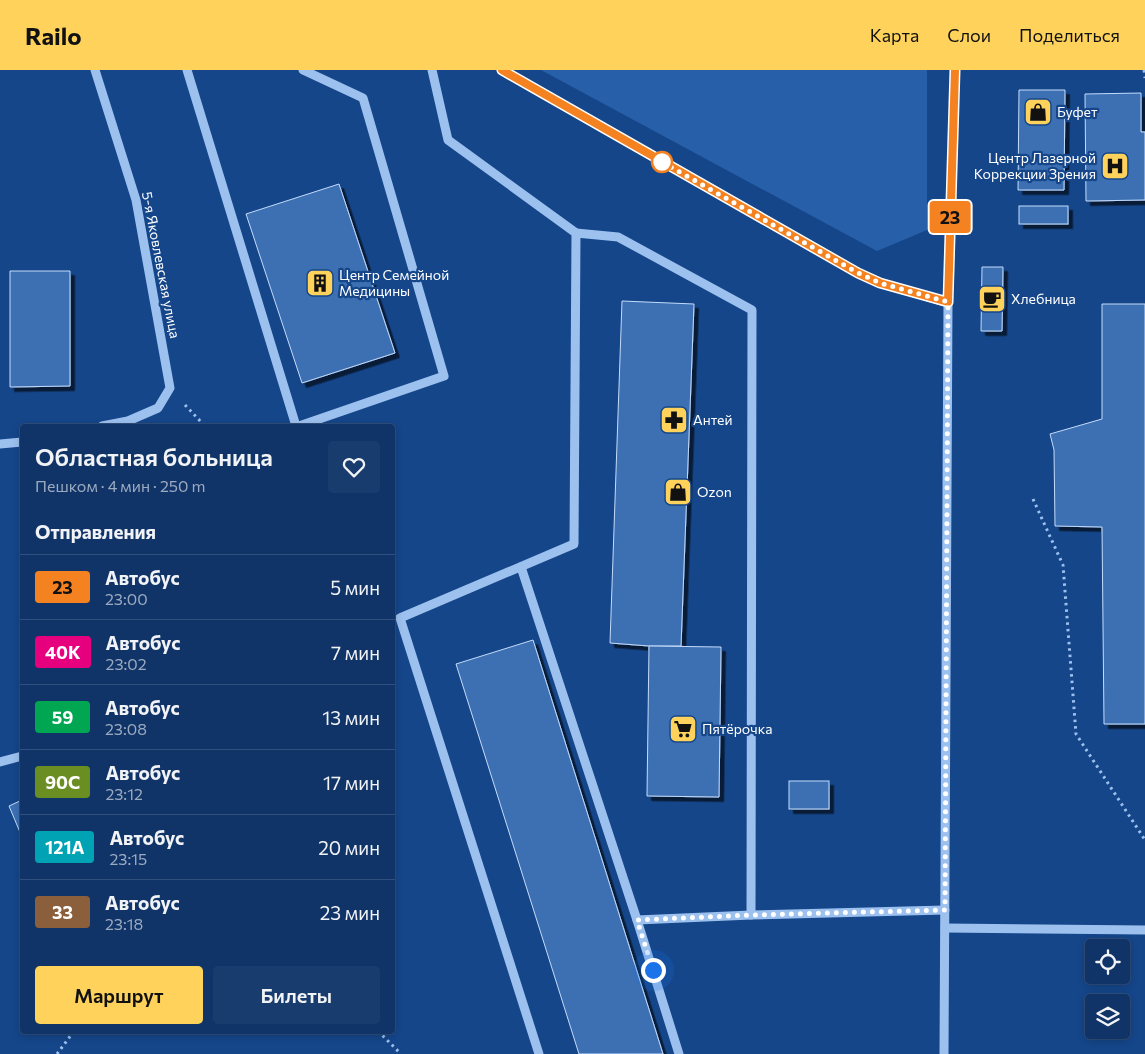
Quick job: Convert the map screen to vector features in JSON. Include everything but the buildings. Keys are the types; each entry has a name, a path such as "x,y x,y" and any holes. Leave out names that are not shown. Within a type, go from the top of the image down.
{"street":[{"name":"5-я Яковлевская улица","path":"95,70 136,200 170,388"},
{"path":"187,70 296,424"},
{"path":"302,70 363,98 444,376 303,424"},
{"path":"432,70 448,140 576,233 618,237 752,310 751,915"},
{"path":"502,70 858,273 880,283 948,302"},
{"path":"944,1054 948,302 955,70"},
{"path":"539,1054 400,618 574,544 576,233"},
{"path":"128,424 158,408 170,388"},
{"path":"0,444 20,442"},
{"path":"520,567 637,920 679,1054"},
{"path":"0,762 20,757"},
{"path":"637,920 945,910"},
{"path":"945,928 1145,930"}],"path":[{"path":"1144,70 1145,78"},
{"path":"170,388 203,424"},
{"path":"1033,499 1064,565 1076,734 1145,840"},
{"path":"57,1054 72,1034"},
{"path":"381,1034 401,1054"}],"shaded area":[{"path":"541,70 927,70 927,230 877,251"}],"bus line":[{"name":"23","path":"502,70 858,273 907,292 948,302 955,70"}],"place":[{"name":"Буфет","path":"1038,112"},
{"name":"Центр Лазерной Коррекции Зрения","path":"1115,166"},
{"name":"Центр Семейной Медицины","path":"320,283"},
{"name":"Хлебница","path":"992,299"},
{"name":"Антей","path":"674,420"},
{"name":"Ozon","path":"678,492"},
{"name":"Пятёрочка","path":"683,729"}],"route":[{"path":"653,970 637,920 945,910 948,302 907,292 858,273 662,162"}]}
